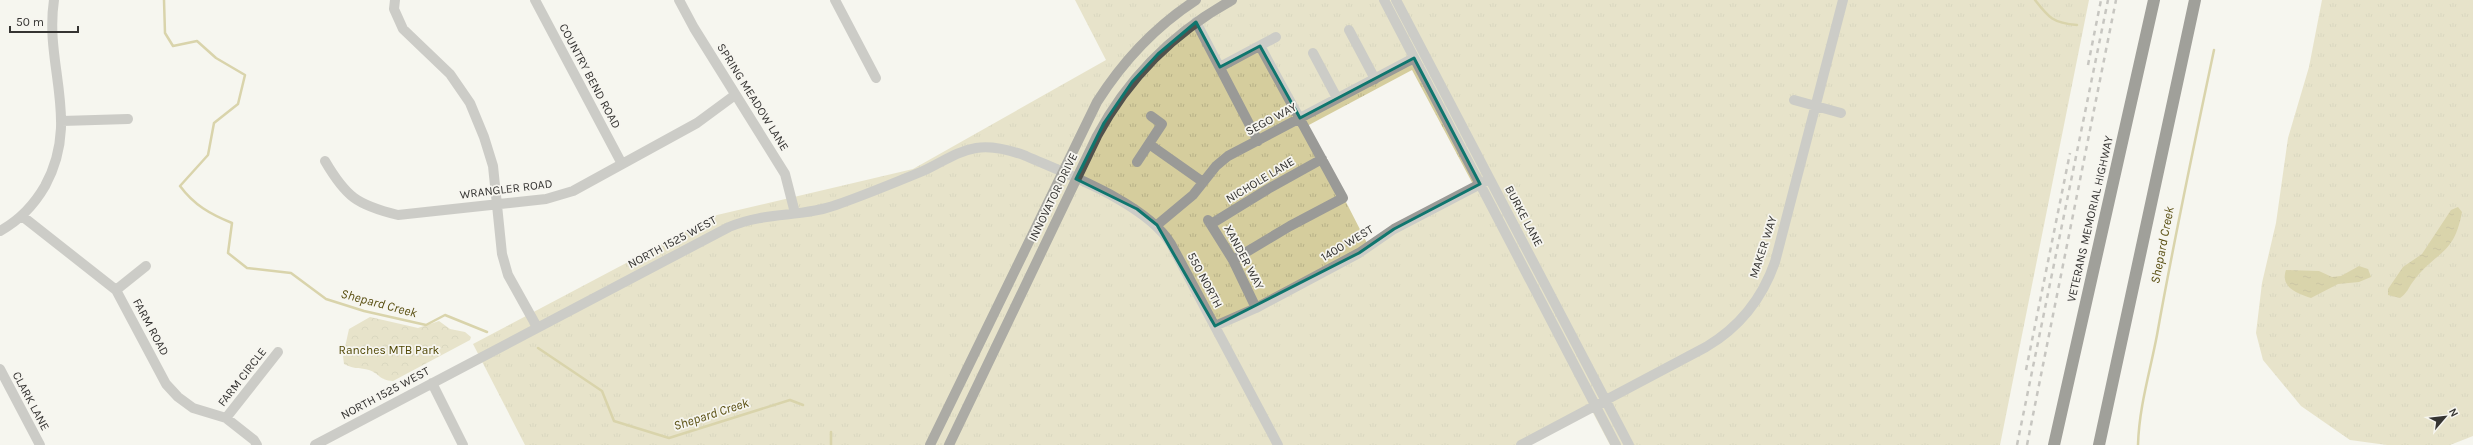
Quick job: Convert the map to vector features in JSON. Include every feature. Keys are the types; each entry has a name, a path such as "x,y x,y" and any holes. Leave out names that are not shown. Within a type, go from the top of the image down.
{"highway":[{"name":"VETERANS MEMORIAL HIGHWAY","path":"2054,445 2154,0"},
{"path":"2099,445 2195,0"}],"main road":[{"name":"INNOVATOR DRIVE","path":"930,445 1090,115 1118,72 1149,37 1196,0"},
{"name":"INNOVATOR DRIVE","path":"949,445 1104,123 1124,92 1158,54 1196,22 1232,0"}],"street":[{"path":"0,231 22,216 38,198 54,168 61,143 62,121 54,41 54,0"},
{"path":"395,0 394,9 404,29 450,74 470,103 484,136 493,166 502,254 508,275 537,327"},
{"name":"COUNTRY BEND ROAD","path":"535,0 622,164"},
{"name":"SPRING MEADOW LANE","path":"679,0 694,28 735,95 786,174 795,213"},
{"path":"835,0 876,78"},
{"name":"BURKE LANE","path":"1384,0 1616,445"},
{"name":"BURKE LANE","path":"1396,0 1628,445"},
{"name":"MAKER WAY","path":"1521,445 1716,341 1734,327 1754,305 1764,288 1775,262 1843,0"},
{"path":"1196,22 1258,141"},
{"path":"1349,30 1375,79"},
{"path":"1220,68 1276,37"},
{"path":"1233,260 1290,226 1343,198 1260,46"},
{"path":"1312,53 1337,98"},
{"name":"SEGO WAY","path":"1157,225 1193,195 1203,182 1228,156 1414,58"},
{"name":"WRANGLER ROAD","path":"325,161 339,185 355,200 375,209 398,216 559,196 573,191 697,123 735,95"},
{"path":"1794,100 1841,113"},
{"path":"1137,162 1162,124 1151,116"},
{"path":"62,121 128,119"},
{"path":"1149,144 1203,182"},
{"name":"NORTH 1525 WEST","path":"315,445 729,227 760,216 795,213 835,205 924,170 961,152 978,148 997,148 1016,152 1062,172"},
{"name":"NICHOLE LANE","path":"1210,222 1322,159"},
{"name":"550 NORTH","path":"1062,172 1137,209 1157,225 1171,244 1278,445"},
{"name":"1400 WEST","path":"1215,326 1256,308 1366,250 1404,224 1489,179"},
{"name":"FARM ROAD","path":"22,216 116,290 166,384 178,397 193,408 226,418 254,440 256,445"},
{"name":"XANDER WAY","path":"1210,222 1233,260 1256,308"},
{"path":"116,290 146,266"},
{"name":"FARM CIRCLE","path":"226,418 278,352"},
{"name":"CLARK LANE","path":"0,369 40,445"},
{"path":"432,383 463,445"}],"highlighted area":[{"path":"1196,22 1220,67 1260,46 1300,118 1414,58 1480,184 1394,229 1359,253 1215,326 1157,225 1137,209 1076,179 1104,123 1132,82 1158,54"}],"green space":[{"path":"1075,0 2089,0 2000,445 1610,445 1591,409 1526,445 525,445 473,344 717,215 913,169 1106,60","holes":["1412,70 1475,188 1368,245 1307,126"]},
{"path":"2322,0 2473,0 2473,436 2450,445 2387,445 2350,440 2301,406 2263,360 2256,333 2262,283 2276,223 2288,138 2309,67"},
{"name":"Ranches MTB Park","path":"370,317 418,328 439,321 450,329 465,332 471,337 470,340 393,381 382,378 369,370 351,367 344,364 343,356 349,329"}],"water":[{"path":"2458,207 2462,212 2459,226 2455,237 2450,244 2423,270 2400,298 2388,295 2388,289 2403,267 2422,254 2451,210"},
{"path":"2359,266 2368,269 2371,277 2359,282 2338,284 2311,298 2295,291 2287,285 2285,281 2286,270 2319,271 2332,277 2341,276"}],"waterway":[{"name":"Shepard Creek","path":"164,0 165,33 173,46 197,41 216,58 245,75 238,104 214,123 208,155 180,186 197,204 232,223 228,253 247,268 291,273 326,299 364,311 426,325 445,315 487,332"},
{"name":"Shepard Creek","path":"2035,0 2048,15 2057,21 2077,25"},
{"name":"Shepard Creek","path":"2138,445 2140,417 2184,192 2214,50"},
{"name":"Shepard Creek","path":"538,348 602,391 614,421 669,438 790,400 803,405"},
{"name":"Shepard Creek","path":"831,432 831,445"}],"railway":[{"path":"2088,65 2101,0"},
{"path":"2017,445 2108,0"},
{"path":"2027,445 2116,0"},
{"path":"2026,370 2070,153"}]}
